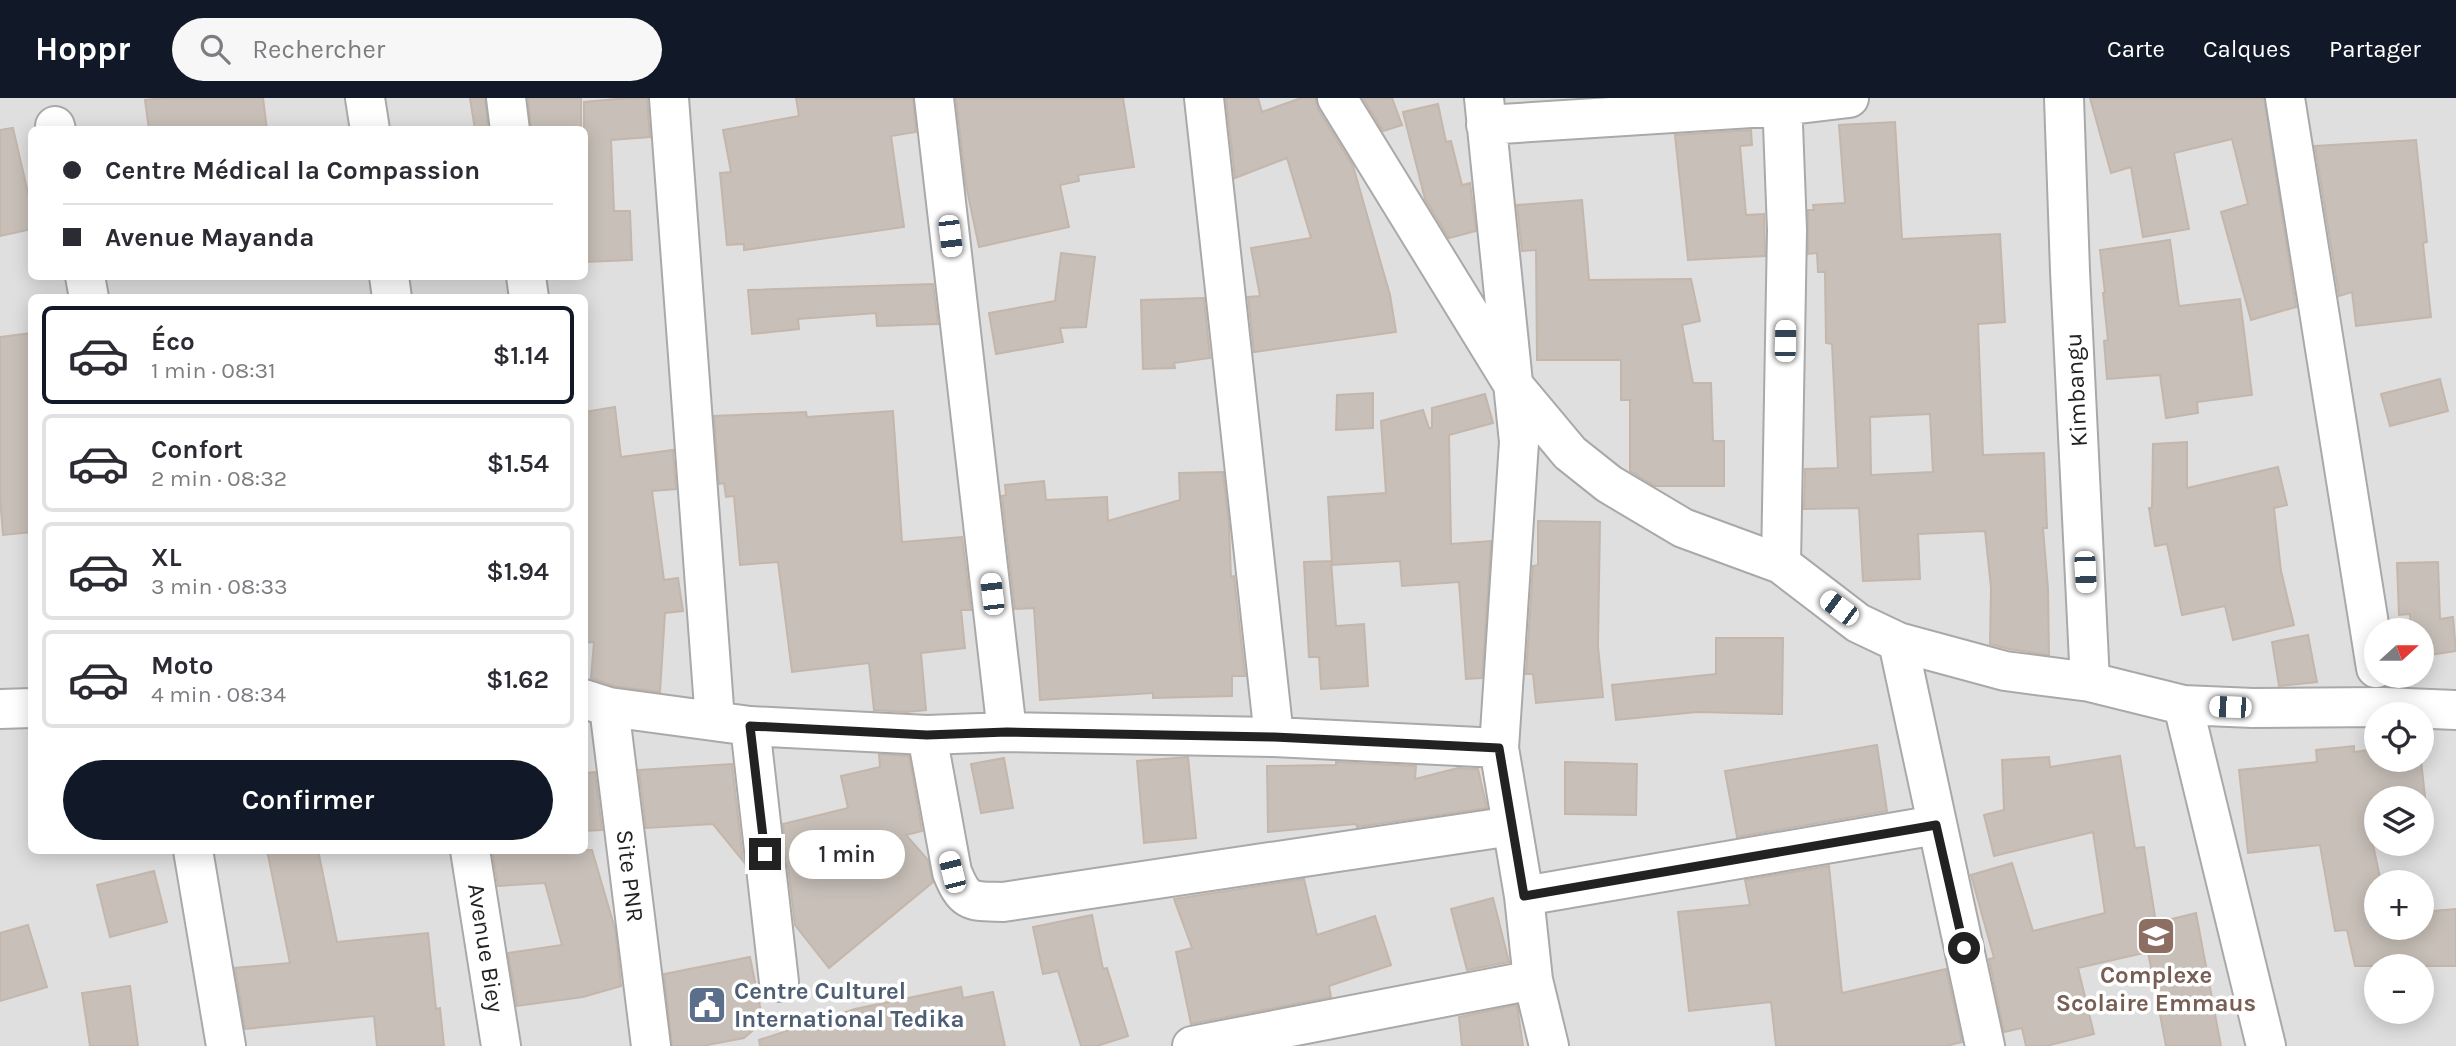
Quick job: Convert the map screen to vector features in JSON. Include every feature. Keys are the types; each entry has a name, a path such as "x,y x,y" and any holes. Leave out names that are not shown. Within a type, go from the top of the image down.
{"street":[{"path":"365,98 369,126"},
{"path":"506,98 510,126"},
{"path":"669,98 733,723 779,982"},
{"path":"934,98 1007,732"},
{"path":"1204,98 1274,737"},
{"path":"1337,98 1514,386 1570,453 1609,484 1683,528 1781,564 1858,623 1898,642 2005,671 2090,682 2183,705 2253,708 2380,691 2456,710"},
{"path":"1549,1046 1533,980 1524,896 1499,748 1519,442 1485,112 1849,98"},
{"name":"Kimbangu","path":"2064,98 2090,682"},
{"path":"2285,98 2368,618"},
{"path":"1781,564 1787,230 1782,102"},
{"path":"1898,642 1985,1046"},
{"path":"597,703 733,723 927,735 1007,732 1274,737 1499,748"},
{"name":"Site PNR","path":"597,703 651,1046"},
{"path":"2183,705 2266,1046"},
{"path":"0,709 28,708"},
{"path":"927,735 952,872 960,890 973,901 1003,902 1512,825"},
{"path":"1524,896 1936,825"},
{"path":"194,854 226,1046"},
{"name":"Avenue Biey","path":"471,854 501,1046"},
{"path":"1192,1046 1533,980"}],"shaded area":[{"path":"0,98 2456,98 2456,1046 0,1046"}],"building":[{"path":"263,98 266,126 148,126 145,100"},
{"path":"470,98 485,98 488,126 474,126"},
{"path":"528,98 581,98 581,126 531,126"},
{"path":"647,98 650,137 611,140 614,211 630,211 632,260 588,262 588,126 584,126 584,102"},
{"path":"796,98 913,98 916,132 891,136 904,227 744,250 744,244 727,245 720,173 731,172 723,130 799,116"},
{"path":"956,98 1123,98 1134,167 1078,175 1079,181 1060,185 1069,227 979,247 966,185"},
{"path":"1226,98 1258,98 1262,112 1301,98 1315,98 1318,109 1353,166 1390,295 1396,332 1254,352 1248,297 1260,296 1251,248 1311,238 1287,158 1235,178"},
{"path":"1363,98 1392,98 1402,125 1383,131"},
{"path":"2090,98 2264,98 2296,307 2251,320 2221,212 2248,204 2232,139 2174,153 2189,229 2143,237 2131,167 2111,173"},
{"path":"1438,104 1446,142 1451,141 1462,185 1470,183 1476,231 1449,238 1425,199 1403,112"},
{"path":"1895,122 1902,239 2000,234 2005,322 1978,324 1983,455 2044,453 2047,528 2043,528 2048,589 2049,655 1990,644 1991,588 1985,531 1918,534 1920,579 1863,581 1859,508 1804,509 1805,469 1838,468 1832,344 1826,343 1825,272 1818,272 1817,253 1808,254 1808,210 1814,210 1813,205 1845,203 1839,125","holes":["1930,414 1933,472 1871,475 1870,417"]},
{"path":"13,128 28,193 28,230 0,236 0,130"},
{"path":"1751,130 1752,145 1740,146 1746,215 1764,214 1765,256 1688,260 1675,135"},
{"path":"2416,140 2427,242 2423,243 2431,317 2356,326 2352,292 2339,296 2315,146"},
{"path":"1582,200 1589,280 1691,279 1700,321 1682,325 1693,383 1711,383 1713,441 1724,441 1724,486 1655,486 1630,471 1630,400 1621,400 1621,360 1537,360 1536,250 1522,251 1517,205"},
{"path":"2170,240 2179,306 2240,299 2252,395 2197,402 2198,413 2166,418 2160,375 2107,379 2104,341 2108,340 2100,250"},
{"path":"1061,253 1095,257 1086,327 1060,328 1063,342 996,354 989,313 1055,301"},
{"path":"933,284 938,324 877,326 876,313 798,319 799,329 752,334 748,290"},
{"path":"1204,298 1210,358 1174,363 1175,368 1143,369 1141,300"},
{"path":"28,334 28,532 3,535 0,498 0,337"},
{"path":"2440,379 2448,411 2390,426 2381,394"},
{"path":"1373,393 1373,428 1336,430 1337,395"},
{"path":"1485,394 1493,423 1449,435 1451,544 1491,541 1482,678 1466,679 1459,582 1402,586 1400,561 1332,565 1328,497 1386,493 1381,421 1423,410 1429,428 1432,428 1432,408"},
{"path":"615,407 621,457 673,450 676,489 652,491 664,580 678,578 683,611 665,613 660,692 614,686 591,678 594,642 588,643 588,411"},
{"path":"893,411 902,542 962,537 971,610 961,610 965,648 921,653 926,710 906,712 874,710 869,663 792,672 778,562 740,565 734,496 726,497 724,483 719,484 714,416 806,412 807,417"},
{"path":"2187,442 2187,488 2278,467 2287,505 2274,508 2281,571 2294,625 2233,640 2225,606 2182,615 2167,544 2155,546 2149,508 2152,508 2153,444"},
{"path":"1223,472 1231,577 1234,576 1245,676 1232,676 1232,696 1153,698 1153,693 1040,700 1034,608 1015,609 1002,496 1006,495 1005,485 1044,481 1046,500 1107,497 1108,521 1180,500 1179,473"},
{"path":"1538,521 1600,522 1598,646 1603,697 1536,703 1533,674 1526,674 1533,566 1538,565"},
{"path":"1331,561 1336,626 1364,624 1368,686 1321,689 1319,657 1309,657 1304,562"},
{"path":"2438,562 2440,619 2453,617 2456,651 2434,654 2434,618 2399,615 2397,563"},
{"path":"2308,635 2317,682 2279,686 2272,642"},
{"path":"1716,638 1783,638 1782,714 1697,712 1616,720 1612,685 1716,674"},
{"path":"1877,745 1887,811 1737,837 1725,771"},
{"path":"2354,746 2354,752 2364,751 2364,772 2422,772 2424,786 2364,786 2364,856 2375,856 2378,870 2364,870 2364,940 2434,940 2434,911 2456,909 2456,966 2434,966 2434,954 2364,954 2364,966 2355,966 2347,930 2335,931 2320,845 2248,853 2239,770 2317,762 2316,750"},
{"path":"879,754 909,756 922,831 906,835 928,860 933,882 829,968 795,925 783,824 848,808 841,776 880,767"},
{"path":"2120,756 2135,848 2144,847 2156,923 2196,913 2221,1046 2166,1046 2148,952 2078,968 2094,1034 2046,1046 2026,1046 2022,1028 2004,1032 1989,959 1994,958 1971,875 2012,863 2033,931 2105,913 2093,832 1994,856 1984,815 2004,810 2002,760 2049,757 2050,767"},
{"path":"1188,757 1196,838 1144,843 1137,761"},
{"path":"1004,758 1013,808 981,813 971,764"},
{"path":"1336,762 1416,766 1415,779 1458,768 1478,769 1487,808 1357,827 1356,824 1268,832 1267,766 1336,765"},
{"path":"1565,762 1637,764 1636,815 1565,814"},
{"path":"732,764 743,861 713,824 646,828 639,770"},
{"path":"595,772 602,830 588,831 588,773"},
{"path":"588,850 592,850 615,929 621,986 583,997 517,1006 508,953 562,945 545,883 498,886 493,854 588,854"},
{"path":"268,854 319,854 337,942 428,933 436,1009 440,1008 444,1046 377,1046 374,1016 245,1029 235,968 290,963"},
{"path":"1829,866 1842,993 1946,969 1962,1042 1946,1046 1776,1046 1771,1002 1689,1011 1678,912 1750,905 1745,880"},
{"path":"154,871 167,922 110,937 97,885"},
{"path":"1304,879 1317,935 1375,916 1391,965 1329,986 1331,997 1191,1024 1176,952 1192,948 1174,899"},
{"path":"1493,898 1509,962 1467,970 1451,909"},
{"path":"1092,915 1103,969 1107,968 1128,1036 1097,1046 1081,1046 1058,971 1043,974 1033,927"},
{"path":"28,925 47,987 0,1001 0,933"},
{"name":"Centre Culturel International Tedika","path":"750,957 763,1022 744,1038 702,1046 672,1046 664,974"},
{"path":"130,986 138,1046 90,1046 82,993"},
{"path":"961,987 963,998 993,992 1005,1046 760,1046 759,1040 855,1009"},
{"path":"1517,1005 1523,1046 1462,1046 1459,1017"}],"place":[{"name":"Complexe Scolaire Emmaus","path":"2156,936"},
{"name":"Centre Culturel International Tedika","path":"707,1005"}],"route":[{"path":"765,854 750,726 927,735 1007,732 1274,737 1499,748 1524,896 1936,825 1964,948"}]}
